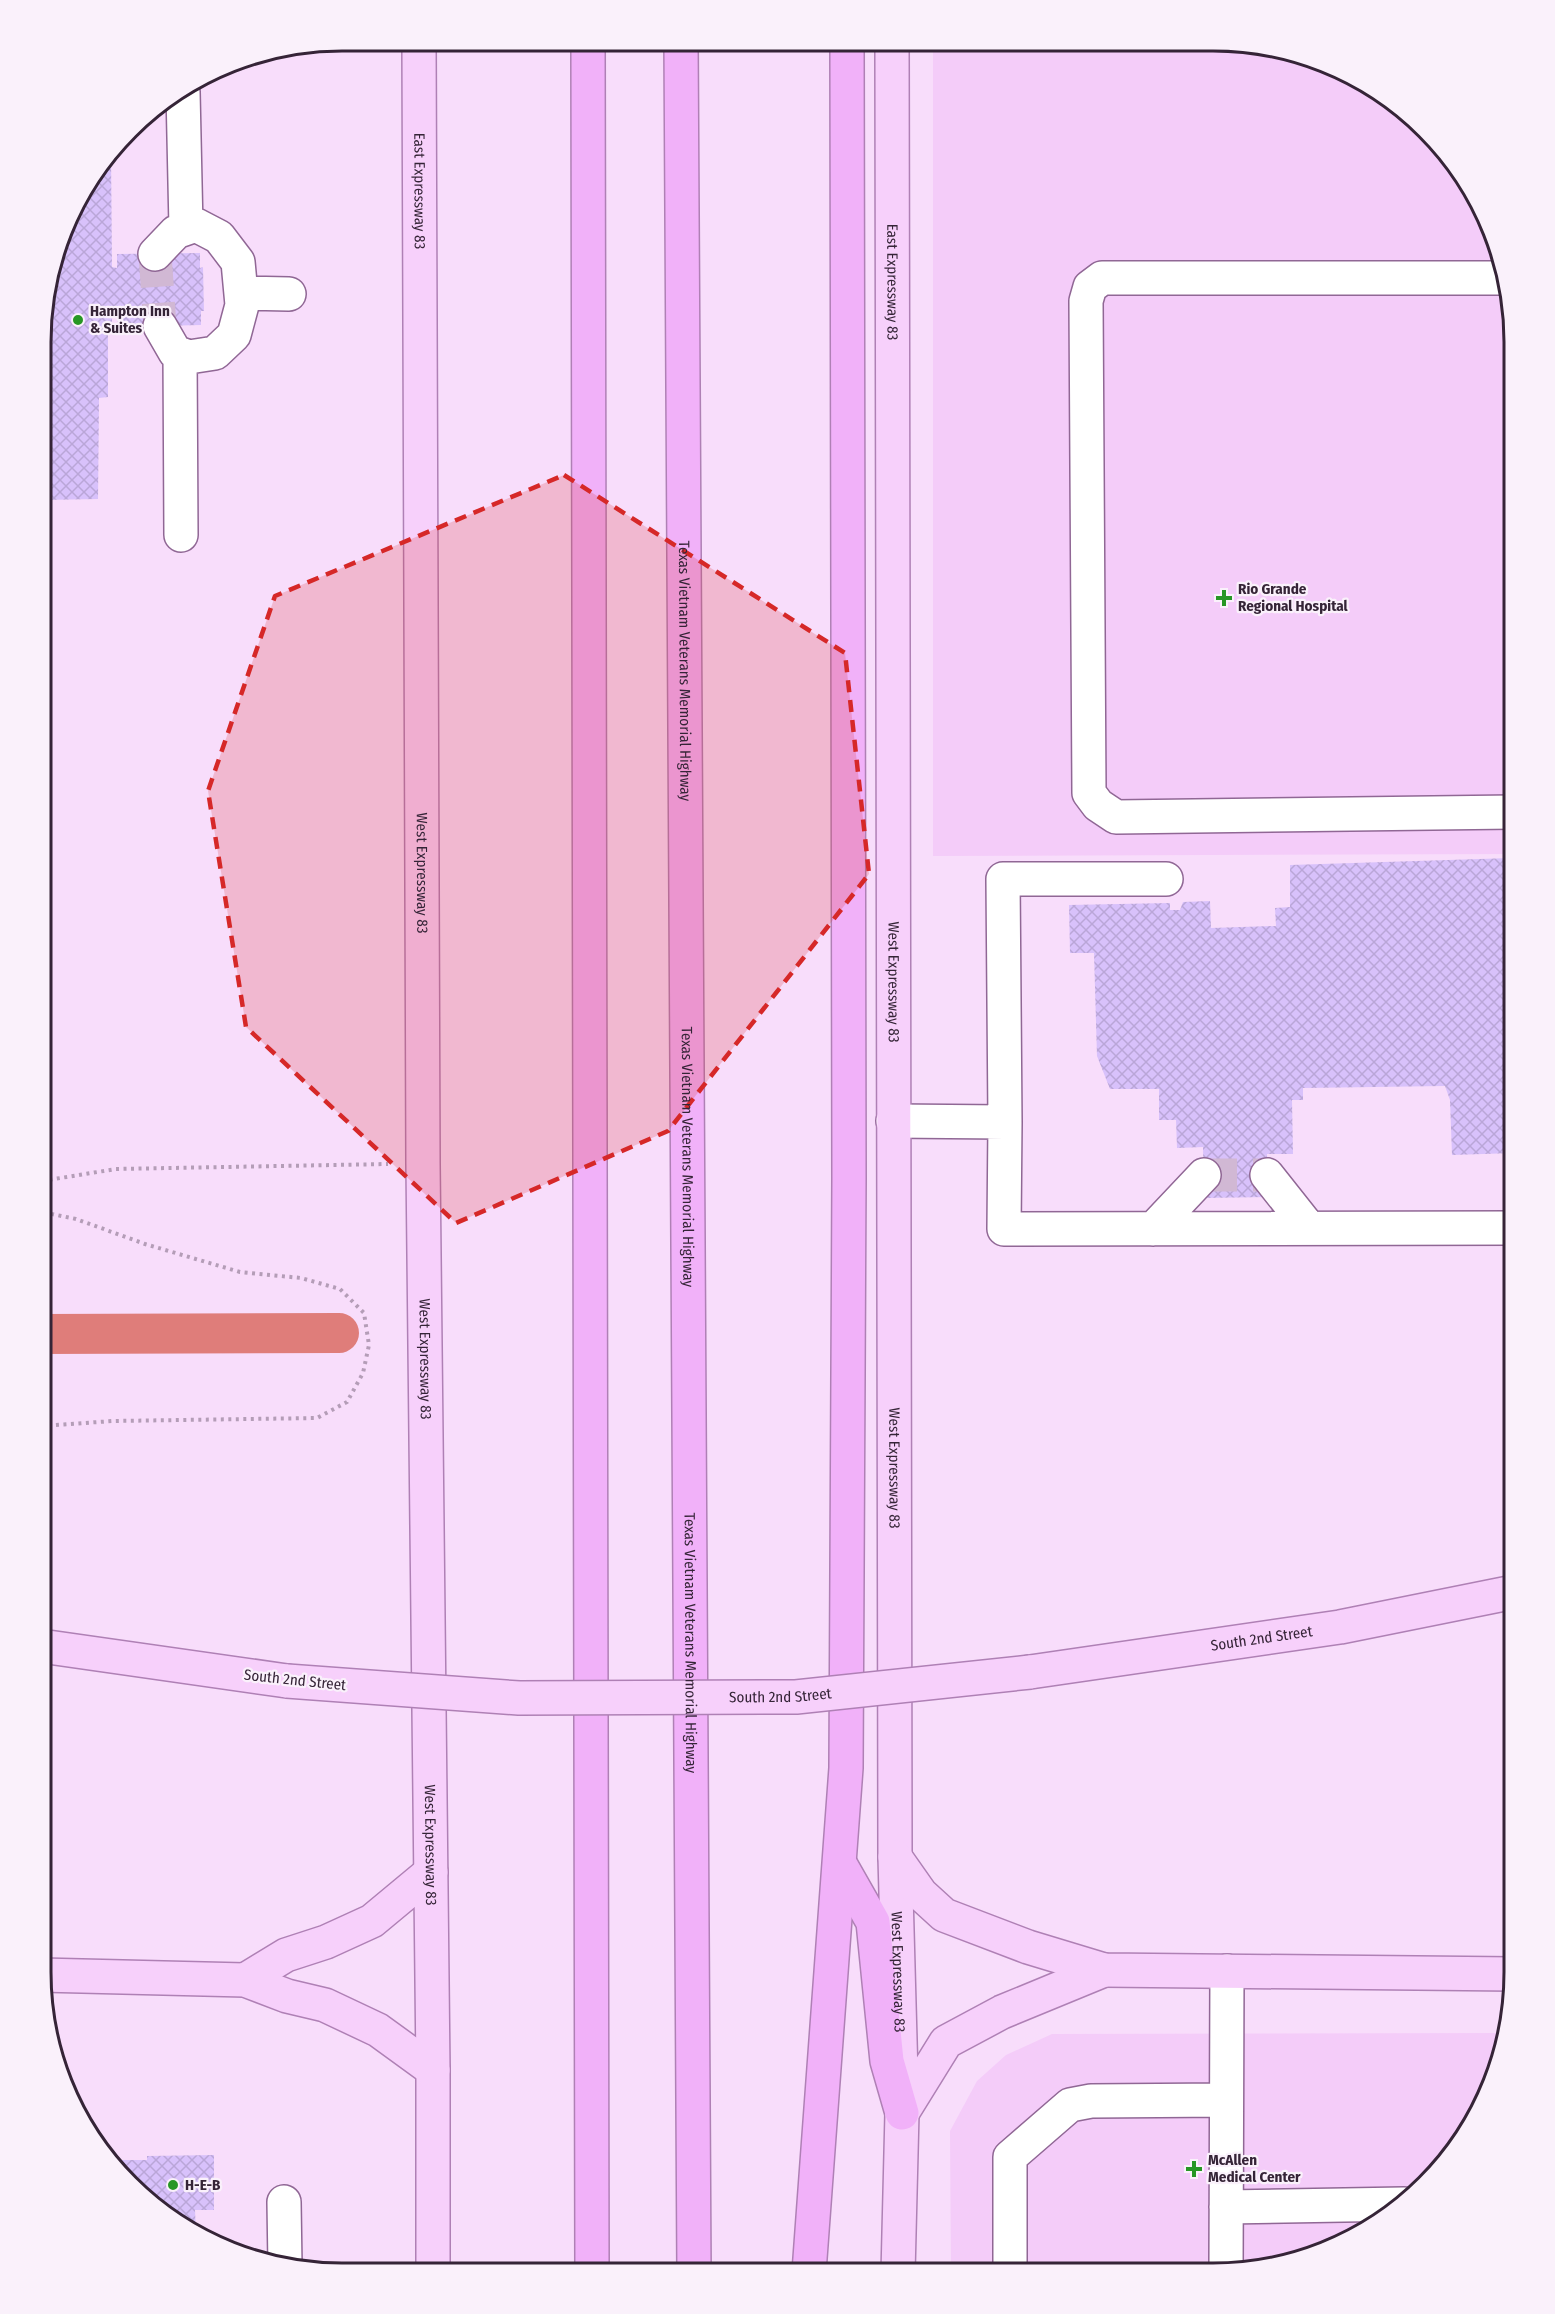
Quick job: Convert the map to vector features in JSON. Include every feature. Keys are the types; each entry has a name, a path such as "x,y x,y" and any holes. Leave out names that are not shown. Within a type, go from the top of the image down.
{"highway":[{"path":"588,51 592,2263"},
{"name":"Texas Vietnam Veterans Memorial Highway","path":"681,51 694,2263"},
{"path":"810,2263 846,1768 848,1529 847,51"},
{"path":"840,1864 873,1922 887,2061 902,2113"}],"main road":[{"name":"East Expressway 83","path":"419,51 419,449"},
{"name":"East Expressway 83","path":"892,51 892,522"},
{"name":"West Expressway 83","path":"419,449 433,2263"},
{"name":"West Expressway 83","path":"892,522 895,1857 902,2113 898,2263"},
{"name":"South 2nd Street","path":"51,1647 287,1681 519,1698 796,1697 1030,1672 1340,1627 1504,1594"},
{"path":"895,1857 921,1894 944,1915 1028,1947 1104,1970 1504,1974"},
{"path":"245,1980 286,1955 326,1942 372,1921 431,1872"},
{"path":"902,2113 946,2042 1002,2012 1104,1970"},
{"path":"51,1975 245,1980 287,1996 325,2005 378,2030 433,2070"}],"lane":[{"path":"183,98 186,228"},
{"path":"155,254 176,232 196,225 219,237 238,262 242,305 234,335 215,353 189,357 180,354 176,352 160,326"},
{"path":"1497,278 1102,278 1090,287 1086,300 1089,794 1098,805 1116,817 1504,812"},
{"path":"241,293 289,294"},
{"path":"180,354 181,535"},
{"path":"1166,879 1003,879 1004,1229 1504,1228"},
{"path":"893,1121 1005,1122"},
{"path":"1154,1229 1204,1175"},
{"path":"1268,1175 1309,1228"},
{"path":"1226,2262 1227,1971"},
{"path":"1010,2263 1010,2157 1070,2105 1091,2101 1226,2100"},
{"path":"284,2202 285,2257"},
{"path":"1226,2207 1388,2204"}],"path":[{"path":"51,1180 116,1169 423,1164"},
{"path":"51,1214 76,1219 145,1244 240,1272 301,1278 340,1289 364,1313 369,1345 363,1374 347,1401 317,1418 113,1421 51,1425"}],"highlighted area":[{"path":"564,475 845,653 869,874 668,1131 456,1223 246,1027 208,791 275,596"}],"shaded area":[{"name":"Rio Grande Regional Hospital","path":"933,51 1251,53 1307,66 1359,90 1390,111 1419,136 1455,180 1474,213 1489,248 1502,304 1504,342 1504,854 933,856"},
{"name":"McAllen Medical Center","path":"1497,2033 1489,2066 1474,2101 1455,2134 1432,2164 1405,2191 1375,2214 1325,2241 1289,2253 1251,2261 951,2263 950,2131 977,2081 1006,2055 1052,2034"}],"building":[{"name":"Hampton Inn & Suites","path":"111,165 112,267 117,268 117,254 200,253 200,268 203,267 204,311 201,311 201,325 118,327 117,311 112,312 112,328 108,328 108,397 99,398 98,499 51,500 51,342 53,304 66,248 90,196"},
{"path":"1504,858 1504,1153 1452,1155 1450,1100 1445,1086 1303,1088 1303,1100 1292,1100 1293,1154 1267,1154 1268,1197 1204,1198 1203,1147 1177,1148 1176,1120 1159,1120 1159,1089 1110,1089 1097,1056 1094,953 1070,953 1069,905 1170,903 1170,910 1180,910 1183,902 1210,901 1211,928 1276,926 1275,908 1290,907 1290,865"},
{"name":"H-E-B","path":"214,2155 214,2210 195,2210 196,2224 150,2191 120,2160 147,2160 147,2156"}],"waterway":[{"path":"51,1334 339,1333"}],"tunnel":[{"path":"155,254 160,326"},
{"path":"1204,1175 1267,1175"}],"place":[{"name":"Hampton Inn & Suites","path":"78,320"},
{"name":"Rio Grande Regional Hospital","path":"1224,598"},
{"name":"McAllen Medical Center","path":"1194,2169"},
{"name":"H-E-B","path":"173,2185"}]}
